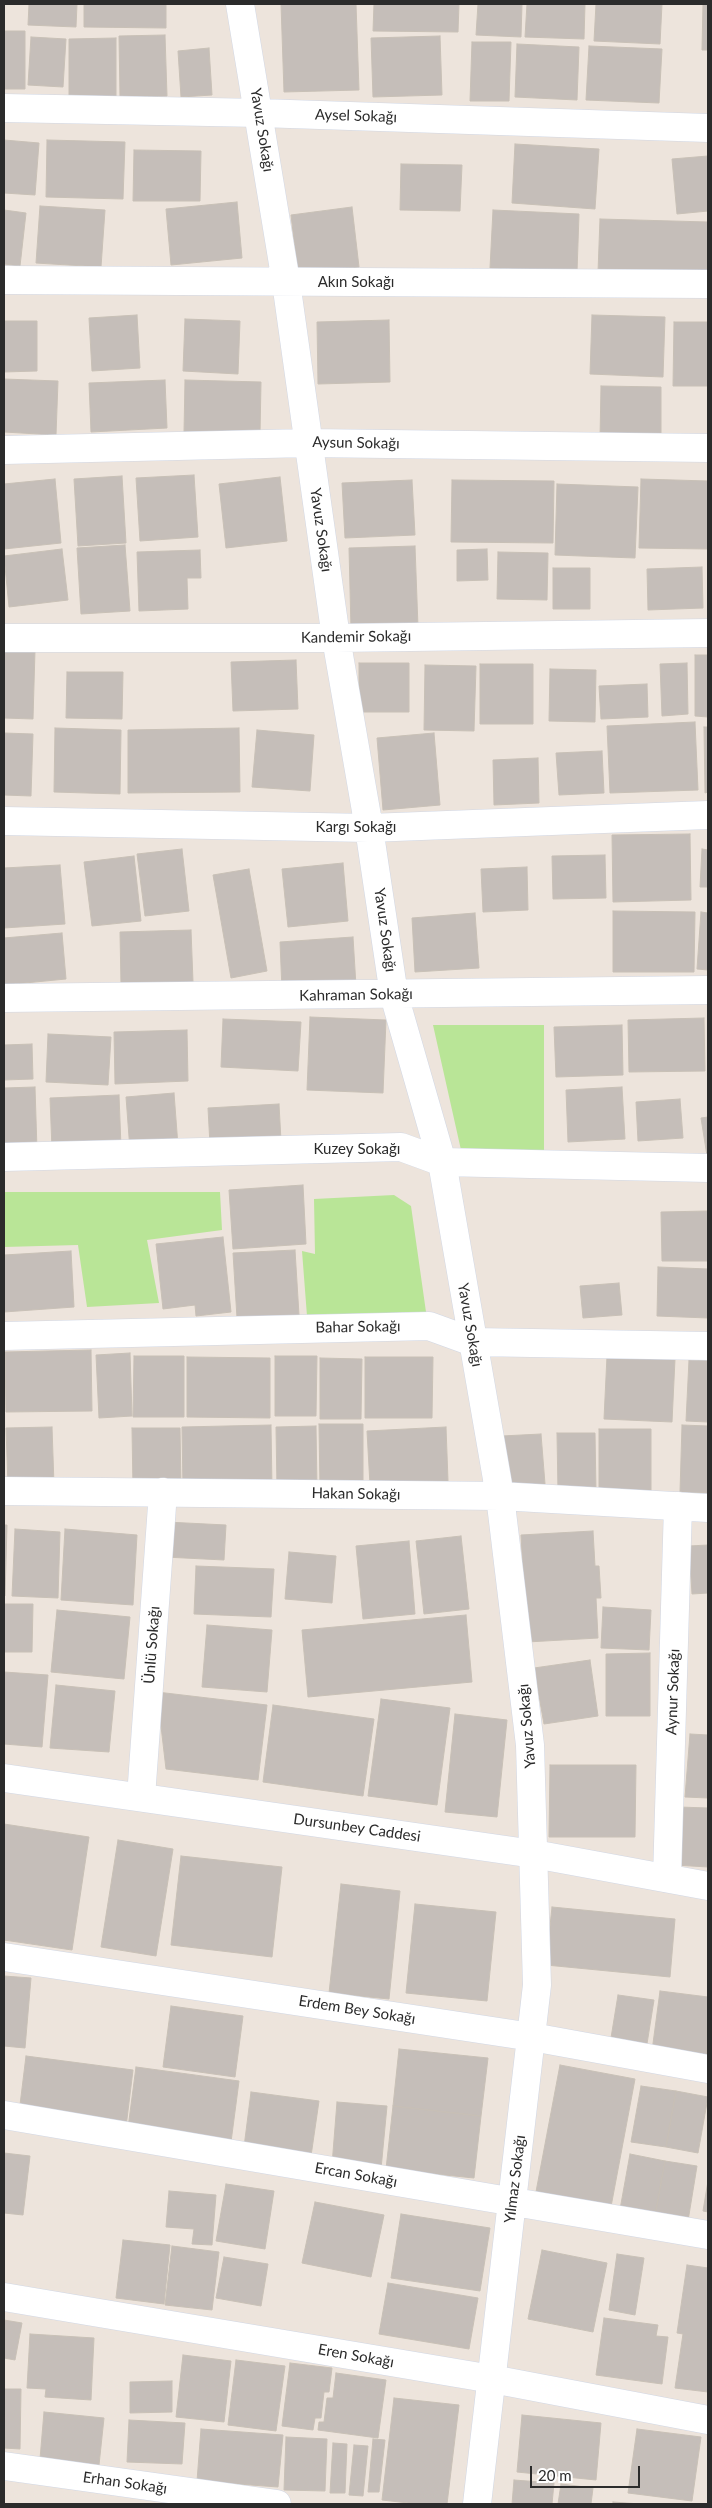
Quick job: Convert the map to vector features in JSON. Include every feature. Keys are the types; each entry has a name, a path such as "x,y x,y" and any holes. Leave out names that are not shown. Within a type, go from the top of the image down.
{"street":[{"name":"Yavuz Sokağı","path":"240,4 260,113 286,282 336,638 369,828 394,995 442,1162 500,1496 530,1745 534,1854"},
{"name":"Aysel Sokağı","path":"4,108 260,113 708,128"},
{"name":"Akın Sokağı","path":"4,280 708,284"},
{"name":"Aysun Sokağı","path":"4,450 308,442 708,448"},
{"name":"Kandemir Sokağı","path":"4,638 336,638 708,632"},
{"name":"Kargı Sokağı","path":"4,821 369,828 708,816"},
{"name":"Kahraman Sokağı","path":"4,998 708,990"},
{"name":"Kuzey Sokağı","path":"4,1157 401,1147 442,1162 708,1168"},
{"name":"Bahar Sokağı","path":"4,1336 430,1326 473,1342 708,1346"},
{"name":"Hakan Sokağı","path":"4,1490 500,1496 708,1508"},
{"name":"Ünlü Sokağı","path":"141,1797 163,1492"},
{"name":"Aynur Sokağı","path":"667,1878 678,1506"},
{"name":"Dursunbey Caddesi","path":"4,1778 534,1854 708,1886"},
{"name":"Yılmaz Sokağı","path":"477,2504 537,1985 534,1854"},
{"name":"Erdem Bey Sokağı","path":"4,1958 532,2037 708,2069"},
{"name":"Ercan Sokağı","path":"4,2115 708,2235"},
{"name":"Eren Sokağı","path":"4,2297 492,2379 708,2420"},
{"name":"Erhan Sokağı","path":"4,2466 277,2504"}],"green space":[{"path":"433,1025 544,1025 544,1152 461,1150"},
{"path":"4,1192 220,1192 222,1230 147,1240 159,1303 87,1307 78,1245 4,1247"},
{"path":"394,1195 411,1206 426,1312 307,1316 302,1251 315,1254 314,1199"}],"building":[{"path":"29,4 77,4 76,27 28,25"},
{"path":"84,4 166,4 166,28 84,27"},
{"path":"281,4 356,4 359,90 284,92"},
{"path":"374,4 459,4 458,32 373,31"},
{"path":"478,4 522,4 521,37 476,35"},
{"path":"527,4 585,4 584,39 525,37"},
{"path":"596,4 662,4 660,44 594,41"},
{"path":"703,4 708,4 708,50 702,50"},
{"path":"4,31 25,31 25,89 4,89"},
{"path":"165,35 167,96 120,97 119,36"},
{"path":"440,36 442,95 373,97 371,38"},
{"path":"31,37 66,39 63,87 28,85"},
{"path":"116,38 116,98 69,99 69,39"},
{"path":"472,42 511,42 509,101 470,101"},
{"path":"517,44 579,47 577,100 515,97"},
{"path":"589,46 662,49 659,103 586,100"},
{"path":"209,48 212,95 181,97 178,51"},
{"path":"4,140 39,143 35,195 4,193"},
{"path":"47,140 125,142 123,199 46,197"},
{"path":"515,144 599,149 595,209 512,203"},
{"path":"134,150 201,151 200,201 133,201"},
{"path":"708,156 708,211 677,214 672,159"},
{"path":"401,164 462,165 460,211 400,210"},
{"path":"237,202 242,258 171,265 166,209"},
{"path":"40,206 105,210 101,267 36,263"},
{"path":"352,207 359,267 298,274 291,215"},
{"path":"4,210 26,213 20,266 4,264"},
{"path":"493,210 579,214 577,272 490,268"},
{"path":"600,219 708,222 707,275 598,272"},
{"path":"137,315 140,368 92,371 89,318"},
{"path":"592,315 665,317 663,377 590,374"},
{"path":"185,319 240,321 238,374 183,371"},
{"path":"389,320 390,382 318,384 317,322"},
{"path":"4,321 37,321 37,371 4,372"},
{"path":"674,322 708,322 708,386 673,386"},
{"path":"4,379 58,381 56,435 4,432"},
{"path":"165,380 167,428 91,432 89,383"},
{"path":"185,380 261,382 260,434 184,432"},
{"path":"601,386 661,387 661,439 600,439"},
{"path":"194,475 198,537 140,541 136,478"},
{"path":"122,476 126,543 78,546 74,479"},
{"path":"280,477 287,541 226,548 219,484"},
{"path":"55,479 61,543 4,549 4,484"},
{"path":"641,479 708,481 708,549 639,548"},
{"path":"412,480 415,535 345,538 342,483"},
{"path":"452,480 554,481 553,543 451,542"},
{"path":"557,484 638,487 635,558 555,555"},
{"path":"125,545 130,611 81,614 77,548"},
{"path":"415,546 418,627 351,629 349,548"},
{"path":"62,549 68,600 9,607 4,556"},
{"path":"487,549 488,580 457,581 457,550"},
{"path":"200,550 201,578 187,578 188,609 139,611 137,552"},
{"path":"498,552 548,553 547,600 497,599"},
{"path":"702,567 703,608 648,610 647,569"},
{"path":"553,568 590,568 590,609 553,609"},
{"path":"4,649 35,650 33,719 4,718"},
{"path":"695,655 708,655 708,717 695,716"},
{"path":"296,660 298,709 233,711 231,662"},
{"path":"359,663 409,663 409,712 359,712"},
{"path":"687,663 688,714 662,716 660,664"},
{"path":"480,664 533,664 533,724 480,724"},
{"path":"425,665 476,666 474,731 424,730"},
{"path":"550,669 596,670 595,722 549,721"},
{"path":"67,672 123,672 122,719 66,718"},
{"path":"647,684 648,717 601,719 599,686"},
{"path":"695,722 698,790 610,793 607,726"},
{"path":"704,727 708,727 708,792 705,793"},
{"path":"55,728 121,730 120,794 54,792"},
{"path":"239,728 240,792 128,793 128,730"},
{"path":"257,730 314,735 310,791 252,787"},
{"path":"4,733 33,734 31,796 4,795"},
{"path":"434,733 440,805 383,810 377,738"},
{"path":"602,751 604,793 559,795 556,753"},
{"path":"538,758 539,803 494,805 493,760"},
{"path":"690,834 691,900 613,902 612,835"},
{"path":"182,849 189,911 145,916 137,854"},
{"path":"702,849 708,850 708,887 700,887"},
{"path":"605,855 606,898 553,899 552,856"},
{"path":"134,856 141,921 92,926 84,862"},
{"path":"343,863 348,921 288,927 282,869"},
{"path":"60,865 65,924 4,928 4,868"},
{"path":"527,867 528,910 483,912 481,869"},
{"path":"249,869 267,971 231,978 213,875"},
{"path":"613,911 695,912 694,972 613,972"},
{"path":"701,912 708,913 708,970 697,969"},
{"path":"475,913 479,968 415,972 412,918"},
{"path":"191,930 193,982 121,985 120,932"},
{"path":"62,933 66,979 4,985 4,938"},
{"path":"353,937 356,986 282,990 280,942"},
{"path":"310,1017 386,1020 383,1093 307,1090"},
{"path":"704,1018 705,1071 629,1072 628,1020"},
{"path":"223,1019 301,1022 298,1071 221,1067"},
{"path":"622,1025 623,1075 556,1077 554,1027"},
{"path":"187,1030 188,1081 115,1084 114,1032"},
{"path":"48,1034 111,1037 108,1085 46,1082"},
{"path":"32,1044 33,1079 4,1080 4,1045"},
{"path":"35,1087 37,1150 4,1151 4,1088"},
{"path":"622,1087 625,1139 568,1142 566,1090"},
{"path":"174,1093 178,1146 130,1150 126,1097"},
{"path":"119,1095 121,1147 52,1149 50,1098"},
{"path":"680,1099 683,1138 638,1141 636,1102"},
{"path":"279,1104 281,1141 210,1145 208,1108"},
{"path":"708,1117 708,1162 701,1118"},
{"path":"303,1185 306,1244 233,1249 229,1190"},
{"path":"708,1211 708,1261 662,1261 661,1212"},
{"path":"223,1237 231,1312 196,1316 195,1305 163,1309 156,1244"},
{"path":"295,1250 299,1315 237,1318 233,1253"},
{"path":"71,1251 74,1307 4,1312 4,1255"},
{"path":"658,1267 708,1269 708,1318 657,1316"},
{"path":"619,1283 622,1315 583,1318 580,1286"},
{"path":"91,1350 92,1411 6,1412 5,1352"},
{"path":"130,1353 132,1416 99,1418 96,1355"},
{"path":"134,1356 184,1356 184,1417 133,1417"},
{"path":"275,1356 317,1356 316,1416 275,1416"},
{"path":"607,1356 675,1359 672,1422 604,1419"},
{"path":"187,1357 270,1358 270,1418 187,1417"},
{"path":"365,1357 433,1357 432,1418 365,1418"},
{"path":"320,1358 362,1359 361,1419 320,1419"},
{"path":"689,1360 708,1361 708,1422 686,1421"},
{"path":"319,1424 363,1424 363,1489 320,1489"},
{"path":"271,1425 272,1488 183,1490 182,1427"},
{"path":"682,1425 708,1426 708,1493 680,1492"},
{"path":"316,1426 317,1489 277,1489 276,1427"},
{"path":"52,1427 54,1485 8,1486 6,1428"},
{"path":"446,1427 448,1481 370,1485 367,1431"},
{"path":"132,1428 180,1428 181,1488 133,1489"},
{"path":"599,1429 651,1429 651,1493 599,1493"},
{"path":"557,1433 595,1433 596,1492 558,1492"},
{"path":"541,1434 545,1484 505,1487 502,1436"},
{"path":"166,1522 226,1525 224,1560 165,1557"},
{"path":"4,1525 7,1525 5,1596 4,1596"},
{"path":"15,1529 60,1532 58,1598 12,1596"},
{"path":"65,1529 137,1535 133,1605 61,1600"},
{"path":"593,1531 595,1566 599,1566 601,1598 596,1598 598,1638 527,1642 521,1535"},
{"path":"461,1536 469,1609 424,1614 416,1541"},
{"path":"409,1541 415,1614 363,1619 356,1546"},
{"path":"708,1545 708,1593 692,1594 689,1546"},
{"path":"289,1552 336,1556 332,1603 285,1599"},
{"path":"196,1566 274,1569 271,1617 194,1614"},
{"path":"4,1604 33,1604 32,1652 4,1652"},
{"path":"603,1607 651,1610 649,1650 601,1648"},
{"path":"57,1610 130,1617 124,1679 51,1672"},
{"path":"466,1615 472,1682 308,1697 302,1630"},
{"path":"207,1625 272,1630 267,1692 202,1687"},
{"path":"650,1653 650,1716 606,1716 606,1654"},
{"path":"590,1660 598,1716 544,1724 534,1668"},
{"path":"4,1672 48,1675 42,1747 4,1744"},
{"path":"56,1685 115,1691 109,1752 50,1748"},
{"path":"157,1692 267,1705 258,1780 166,1769"},
{"path":"381,1699 450,1708 437,1805 368,1796"},
{"path":"273,1705 374,1719 363,1796 263,1782"},
{"path":"455,1714 507,1720 497,1817 445,1812"},
{"path":"690,1734 708,1735 708,1798 685,1797"},
{"path":"550,1765 636,1765 635,1837 549,1837"},
{"path":"679,1807 708,1808 708,1867 675,1865"},
{"path":"4,1824 89,1837 72,1950 4,1940"},
{"path":"118,1840 173,1849 156,1956 101,1947"},
{"path":"181,1856 282,1867 272,1957 171,1945"},
{"path":"341,1884 400,1891 389,1999 329,1993"},
{"path":"415,1904 496,1912 487,2001 406,1993"},
{"path":"552,1907 675,1919 670,1977 546,1965"},
{"path":"4,1976 31,1978 25,2048 4,2046"},
{"path":"660,1991 708,1997 707,2057 652,2051"},
{"path":"618,1995 654,2000 646,2050 610,2044"},
{"path":"171,2006 243,2016 235,2077 163,2067"},
{"path":"399,2049 488,2058 481,2116 393,2106"},
{"path":"26,2056 133,2070 126,2127 19,2113"},
{"path":"560,2065 635,2079 610,2212 535,2197"},
{"path":"136,2067 239,2081 231,2142 128,2128"},
{"path":"641,2086 676,2091 666,2147 631,2142"},
{"path":"676,2091 708,2097 698,2153 666,2147"},
{"path":"251,2092 319,2101 311,2156 244,2147"},
{"path":"337,2102 387,2106 381,2169 332,2165"},
{"path":"393,2106 481,2116 474,2178 386,2169"},
{"path":"4,2153 30,2156 23,2215 4,2213"},
{"path":"630,2154 665,2161 654,2221 619,2215"},
{"path":"665,2161 697,2166 687,2227 654,2221"},
{"path":"708,2181 708,2212 703,2211"},
{"path":"226,2184 274,2191 265,2249 216,2241"},
{"path":"169,2191 216,2195 212,2245 192,2244 194,2229 166,2227"},
{"path":"315,2202 384,2215 371,2277 302,2263"},
{"path":"401,2214 490,2228 480,2291 391,2278"},
{"path":"123,2240 170,2245 164,2304 116,2298"},
{"path":"172,2246 219,2252 212,2310 165,2305"},
{"path":"542,2250 607,2263 593,2332 528,2319"},
{"path":"617,2254 644,2258 635,2315 609,2310"},
{"path":"224,2257 268,2264 261,2306 216,2298"},
{"path":"687,2265 708,2268 708,2392 675,2388 683,2334 677,2333"},
{"path":"388,2283 478,2298 469,2349 379,2334"},
{"path":"604,2318 658,2325 656,2336 668,2337 662,2384 596,2375"},
{"path":"4,2320 22,2323 15,2360 4,2358"},
{"path":"30,2334 94,2338 91,2400 45,2397 46,2389 27,2388"},
{"path":"183,2355 231,2361 224,2422 176,2417"},
{"path":"236,2360 285,2366 276,2431 228,2425"},
{"path":"290,2363 332,2368 329,2392 324,2392 321,2418 315,2418 313,2430 282,2426"},
{"path":"336,2373 386,2380 378,2438 318,2430 319,2422 324,2422 327,2398 333,2398"},
{"path":"172,2381 172,2412 130,2413 130,2382"},
{"path":"4,2389 21,2389 20,2449 4,2448"},
{"path":"394,2398 459,2405 447,2504 417,2504 382,2500"},
{"path":"44,2412 104,2418 99,2465 40,2459"},
{"path":"522,2415 601,2423 596,2480 517,2472"},
{"path":"129,2420 185,2423 182,2464 127,2462"},
{"path":"201,2429 283,2435 278,2487 197,2481"},
{"path":"637,2429 701,2437 692,2501 628,2493"},
{"path":"286,2437 327,2439 325,2491 284,2490"},
{"path":"373,2439 385,2440 379,2492 368,2492"},
{"path":"333,2443 347,2444 345,2493 330,2493"},
{"path":"354,2445 368,2446 363,2496 349,2495"},
{"path":"514,2480 554,2483 552,2504 512,2504"},
{"path":"561,2484 593,2488 591,2504 558,2504"},
{"path":"613,2502 640,2504 613,2504"}]}
